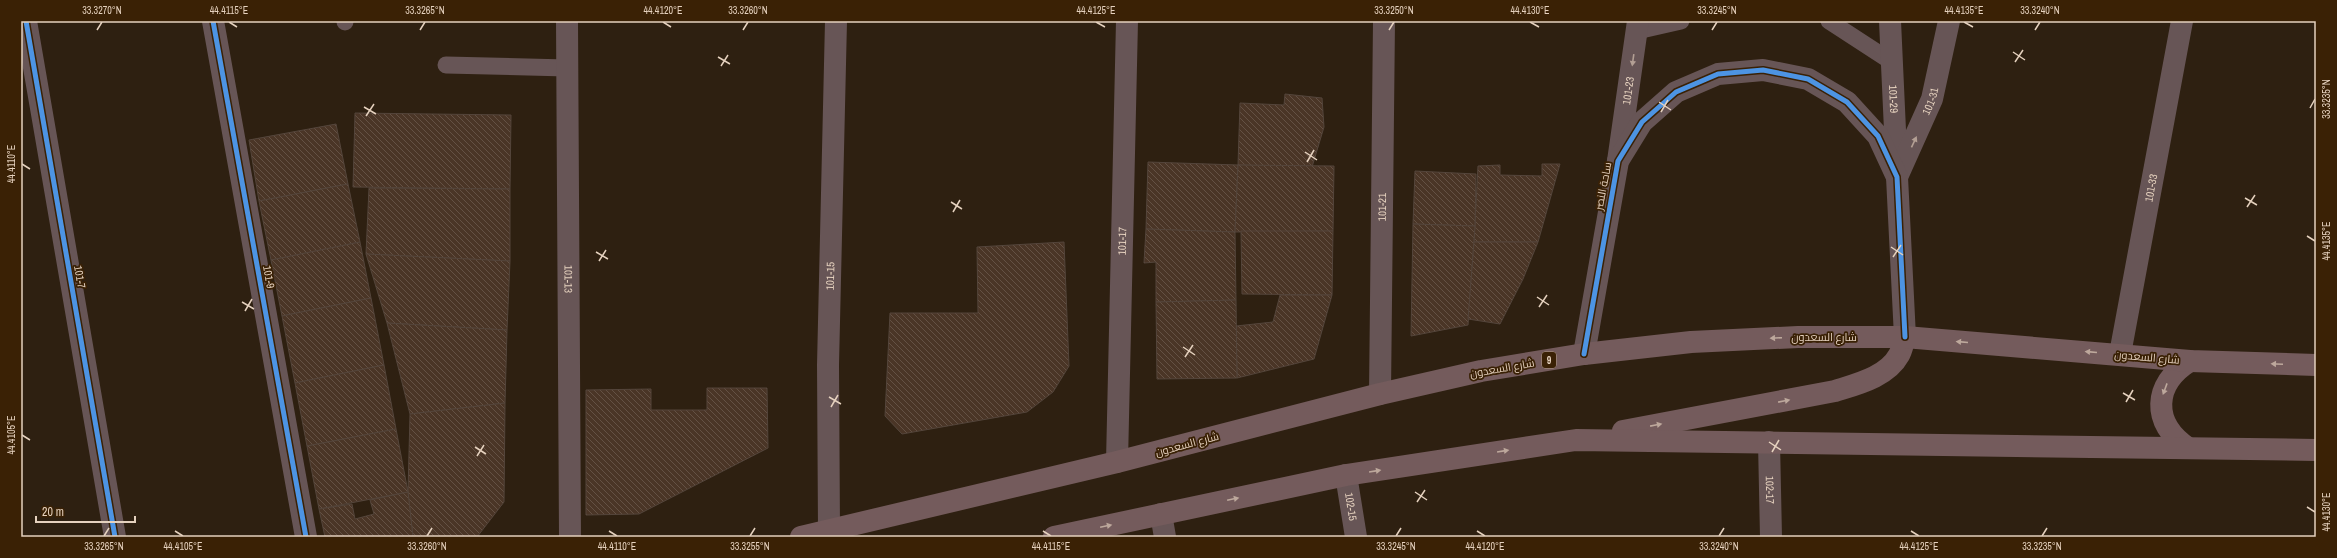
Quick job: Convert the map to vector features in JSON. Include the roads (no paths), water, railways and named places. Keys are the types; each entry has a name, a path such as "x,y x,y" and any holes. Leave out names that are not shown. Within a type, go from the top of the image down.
{"main road":[{"name":"شارع السعدون","path":"801,537 1118,462 1380,394 1481,371 1584,354 1691,342 1798,337 1905,337 2190,361 2316,365"},
{"path":"1054,537 1346,475 1576,440 1835,391 1862,382 1884,372 1899,355 1905,337"},
{"path":"2188,448 2177,440 2168,430 2163,418 2161,404 2163,390 2169,378 2179,368 2190,361"},
{"path":"1576,440 2316,450"}],"street":[{"name":"101-7","path":"26,21 114,537"},
{"name":"101-9","path":"213,21 306,537"},
{"name":"101-13","path":"567,21 570,537"},
{"name":"101-15","path":"829,530 828,365 836,21"},
{"name":"101-17","path":"1118,462 1127,21"},
{"name":"101-21","path":"1380,394 1384,21"},
{"name":"101-29","path":"1890,21 1897,178"},
{"name":"101-31","path":"1897,178 1932,99 1949,21"},
{"name":"101-33","path":"2120,354 2182,21"},
{"name":"101-23","path":"1618,161 1638,26"},
{"name":"ساحة النصر","path":"1584,354 1618,161 1642,122 1676,92 1718,74 1764,70 1808,79 1847,102 1878,136 1897,178 1905,337"},
{"name":"102-17","path":"1769,442 1771,537"},
{"name":"102-15","path":"1346,475 1356,537"},
{"path":"1161,514 1165,537"}],"lane":[{"path":"1638,26 1681,21"},
{"path":"1829,21 1892,62"},
{"path":"446,65 567,68"}]}
